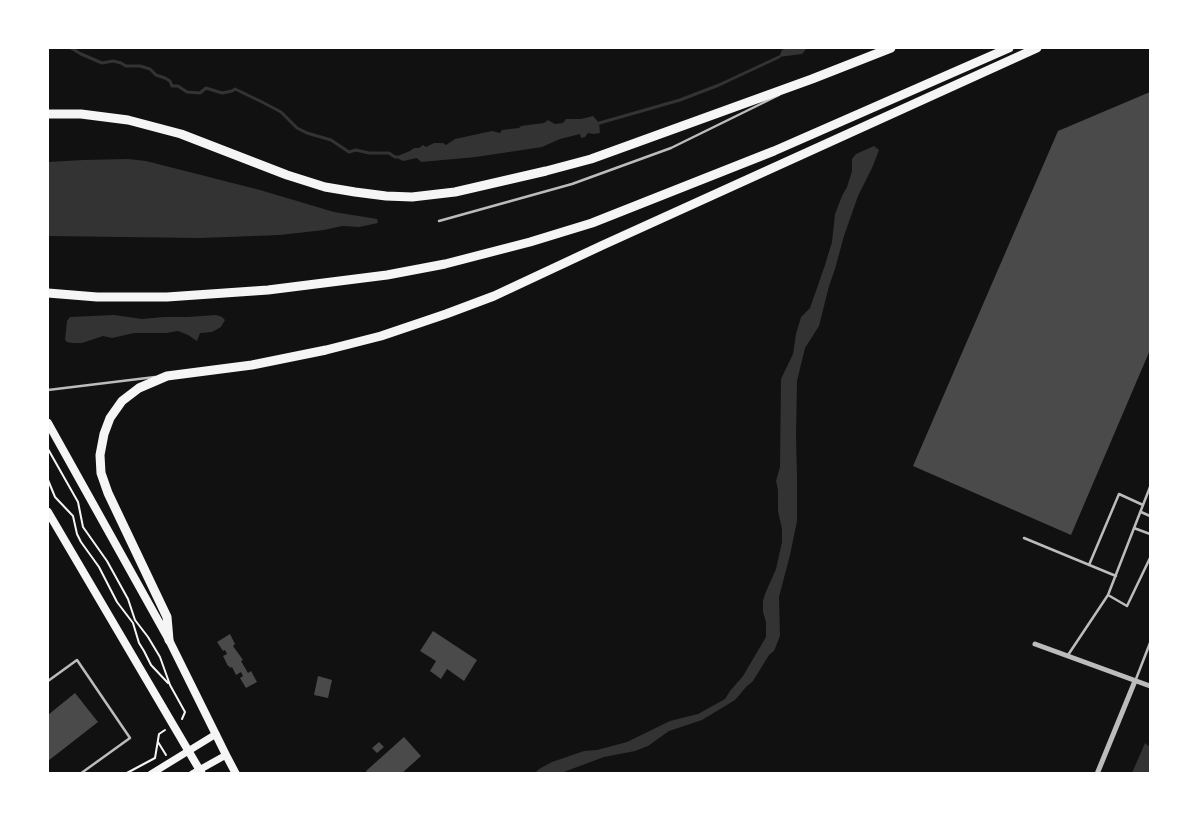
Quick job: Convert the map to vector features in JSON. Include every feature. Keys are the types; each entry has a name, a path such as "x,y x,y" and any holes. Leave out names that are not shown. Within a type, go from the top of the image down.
{"highway":[{"path":"48,114 81,114 128,120 181,134 287,175 325,187 370,194 412,197 455,192 591,159 812,79 891,48"},
{"path":"48,293 97,297 167,297 268,290 387,275 454,262 592,223 774,150 1009,48"},
{"path":"169,640 167,617 108,493 102,473 100,455 104,434 110,418 122,401 139,388 167,376 252,365 326,350 381,336 494,296 612,240 1037,48"}],"main road":[{"path":"48,423 169,640 236,774"},
{"path":"48,512 188,751 197,772 226,755"},
{"path":"151,774 216,734"}],"street":[{"path":"1035,644 1150,686"},
{"path":"1097,774 1135,681"}],"lane":[{"path":"439,221 572,184 671,148 812,79"},
{"path":"48,390 167,376"},
{"path":"1067,656 1108,595 1150,487"},
{"path":"1089,565 1119,494 1144,504"},
{"path":"1141,512 1150,516"},
{"path":"1134,528 1150,534"},
{"path":"1024,538 1116,576"},
{"path":"1108,595 1127,606 1150,558"},
{"path":"1135,681 1150,643"},
{"path":"48,680 77,660 130,738 80,774"}],"path":[{"path":"48,449 78,502 83,527 107,561 128,599 135,620 160,657 170,685 186,712 181,720"},
{"path":"48,480 58,501 73,516 81,542 99,567 116,602 133,623 138,643 144,651 150,666 170,685"},
{"path":"125,774 155,758 159,734 164,730"},
{"path":"158,742 164,752"}],"shaded area":[{"path":"786,48 807,48 802,54 779,57 782,50"},
{"path":"593,116 599,123 600,133 588,133 585,137 581,138 580,134 560,139 542,147 476,157 421,162 417,158 403,161 395,157 423,145 426,147 434,143 443,143 446,145 455,139 492,131 500,133 502,130 544,123 548,120 555,124 563,123 566,119 581,119"},
{"path":"874,146 879,150 858,196 829,286 819,326 805,348 797,381 797,521 779,597 780,636 774,651 769,655 753,681 735,700 702,720 669,731 648,746 635,751 604,757 561,773 535,773 552,762 584,751 597,750 627,742 670,721 698,714 725,699 743,676 766,637 763,601 776,569 782,542 776,481 780,467 781,379 793,354 801,317 810,308 825,265 832,242 835,214 852,171 852,159 856,154"},
{"path":"128,159 146,161 260,190 334,212 377,219 378,223 359,227 342,226 280,235 200,238 48,236 48,162"},
{"path":"114,315 142,319 216,315 225,320 221,327 212,332 200,333 197,341 178,331 134,333 112,338 103,336 82,343 72,343 65,340 67,321 70,317"},
{"path":"1145,743 1150,747 1150,773 1132,773"}],"building":[{"path":"1150,92 1150,350 1071,535 913,466 1058,131"},
{"path":"433,631 477,660 464,681 447,669 441,679 430,671 436,661 420,651"},
{"path":"230,634 235,644 233,646 243,660 241,661 248,673 251,671 257,682 246,688 240,678 243,676 241,672 236,675 232,667 228,666 223,656 227,654 217,642"},
{"path":"318,676 332,680 328,698 314,695"},
{"path":"75,693 98,722 48,761 48,715"},
{"path":"404,737 421,756 401,774 368,774 366,771"},
{"path":"379,742 384,747 377,753 372,748"}],"waterway":[{"path":"71,48 102,63 113,61 126,66 140,66 150,69 156,75 170,81 172,86 178,86 187,92 200,93 206,88 222,93 235,89 281,112 297,128 331,140 349,152 356,150 369,153 389,153 398,157"},
{"path":"596,124 680,100 719,85 779,57"}]}
